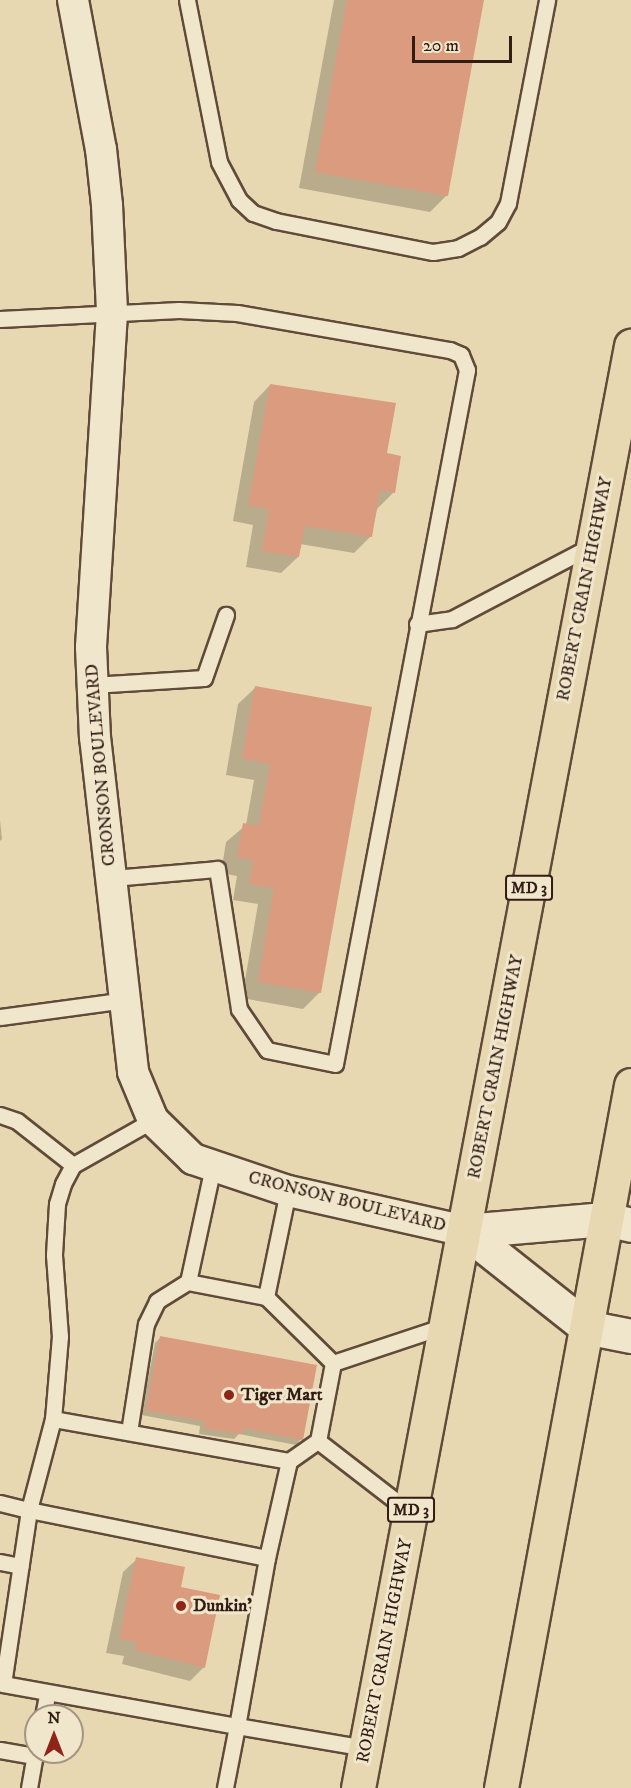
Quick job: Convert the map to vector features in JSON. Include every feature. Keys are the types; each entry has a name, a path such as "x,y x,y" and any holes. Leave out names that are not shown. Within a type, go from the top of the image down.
{"highway":[{"name":"ROBERT CRAIN HIGHWAY","path":"358,1788 631,346"},
{"path":"501,1788 586,1327 618,1222 631,1085"}],"street":[{"name":"CRONSON BOULEVARD","path":"73,0 101,149 111,313 94,566 92,685 133,1072 153,1120 193,1159 288,1191 465,1231"},
{"path":"465,1231 618,1222"},
{"path":"465,1231 586,1327 631,1336"}],"lane":[{"path":"187,0 219,162 239,200 253,213 276,221 433,252 458,248 480,237 498,222 508,202 547,0"},
{"path":"0,319 179,310 237,313 460,355 467,370 335,1064 267,1050 239,1009 217,869 111,878"},
{"path":"417,624 452,620 594,544"},
{"path":"92,685 204,678 226,615"},
{"path":"0,1017 125,1000"},
{"path":"0,1115 17,1121 74,1165"},
{"path":"153,1120 74,1165 57,1204 54,1255 60,1336 53,1419 29,1510 21,1566 5,1639 3,1684 47,1695 366,1748"},
{"path":"188,1282 213,1166"},
{"path":"266,1297 288,1191"},
{"path":"129,1432 146,1324 157,1301 188,1282 266,1297 333,1363"},
{"path":"333,1363 447,1325"},
{"path":"225,1788 267,1558 289,1461 318,1441 333,1363"},
{"path":"53,1419 289,1461"},
{"path":"318,1441 411,1513"},
{"path":"0,1503 267,1558"},
{"path":"0,1563 21,1566"},
{"path":"45,1704 47,1695"},
{"path":"0,1750 24,1752"},
{"path":"29,1788 33,1764"}],"building":[{"path":"347,0 484,0 448,196 315,172"},
{"path":"270,384 396,403 387,453 401,456 395,493 380,490 372,537 305,526 299,557 262,551 269,509 248,505"},
{"path":"255,686 372,707 321,993 258,982 274,888 249,884 253,860 237,857 243,823 259,826 270,764 242,758"},
{"path":"160,1336 317,1365 303,1440 243,1428 242,1434 204,1428 205,1421 146,1410"},
{"name":"Dunkin'","path":"136,1557 185,1567 181,1587 220,1595 205,1668 135,1650 137,1642 119,1639"}],"place":[{"name":"Tiger Mart","path":"229,1395"},
{"name":"Dunkin'","path":"181,1606"}]}
